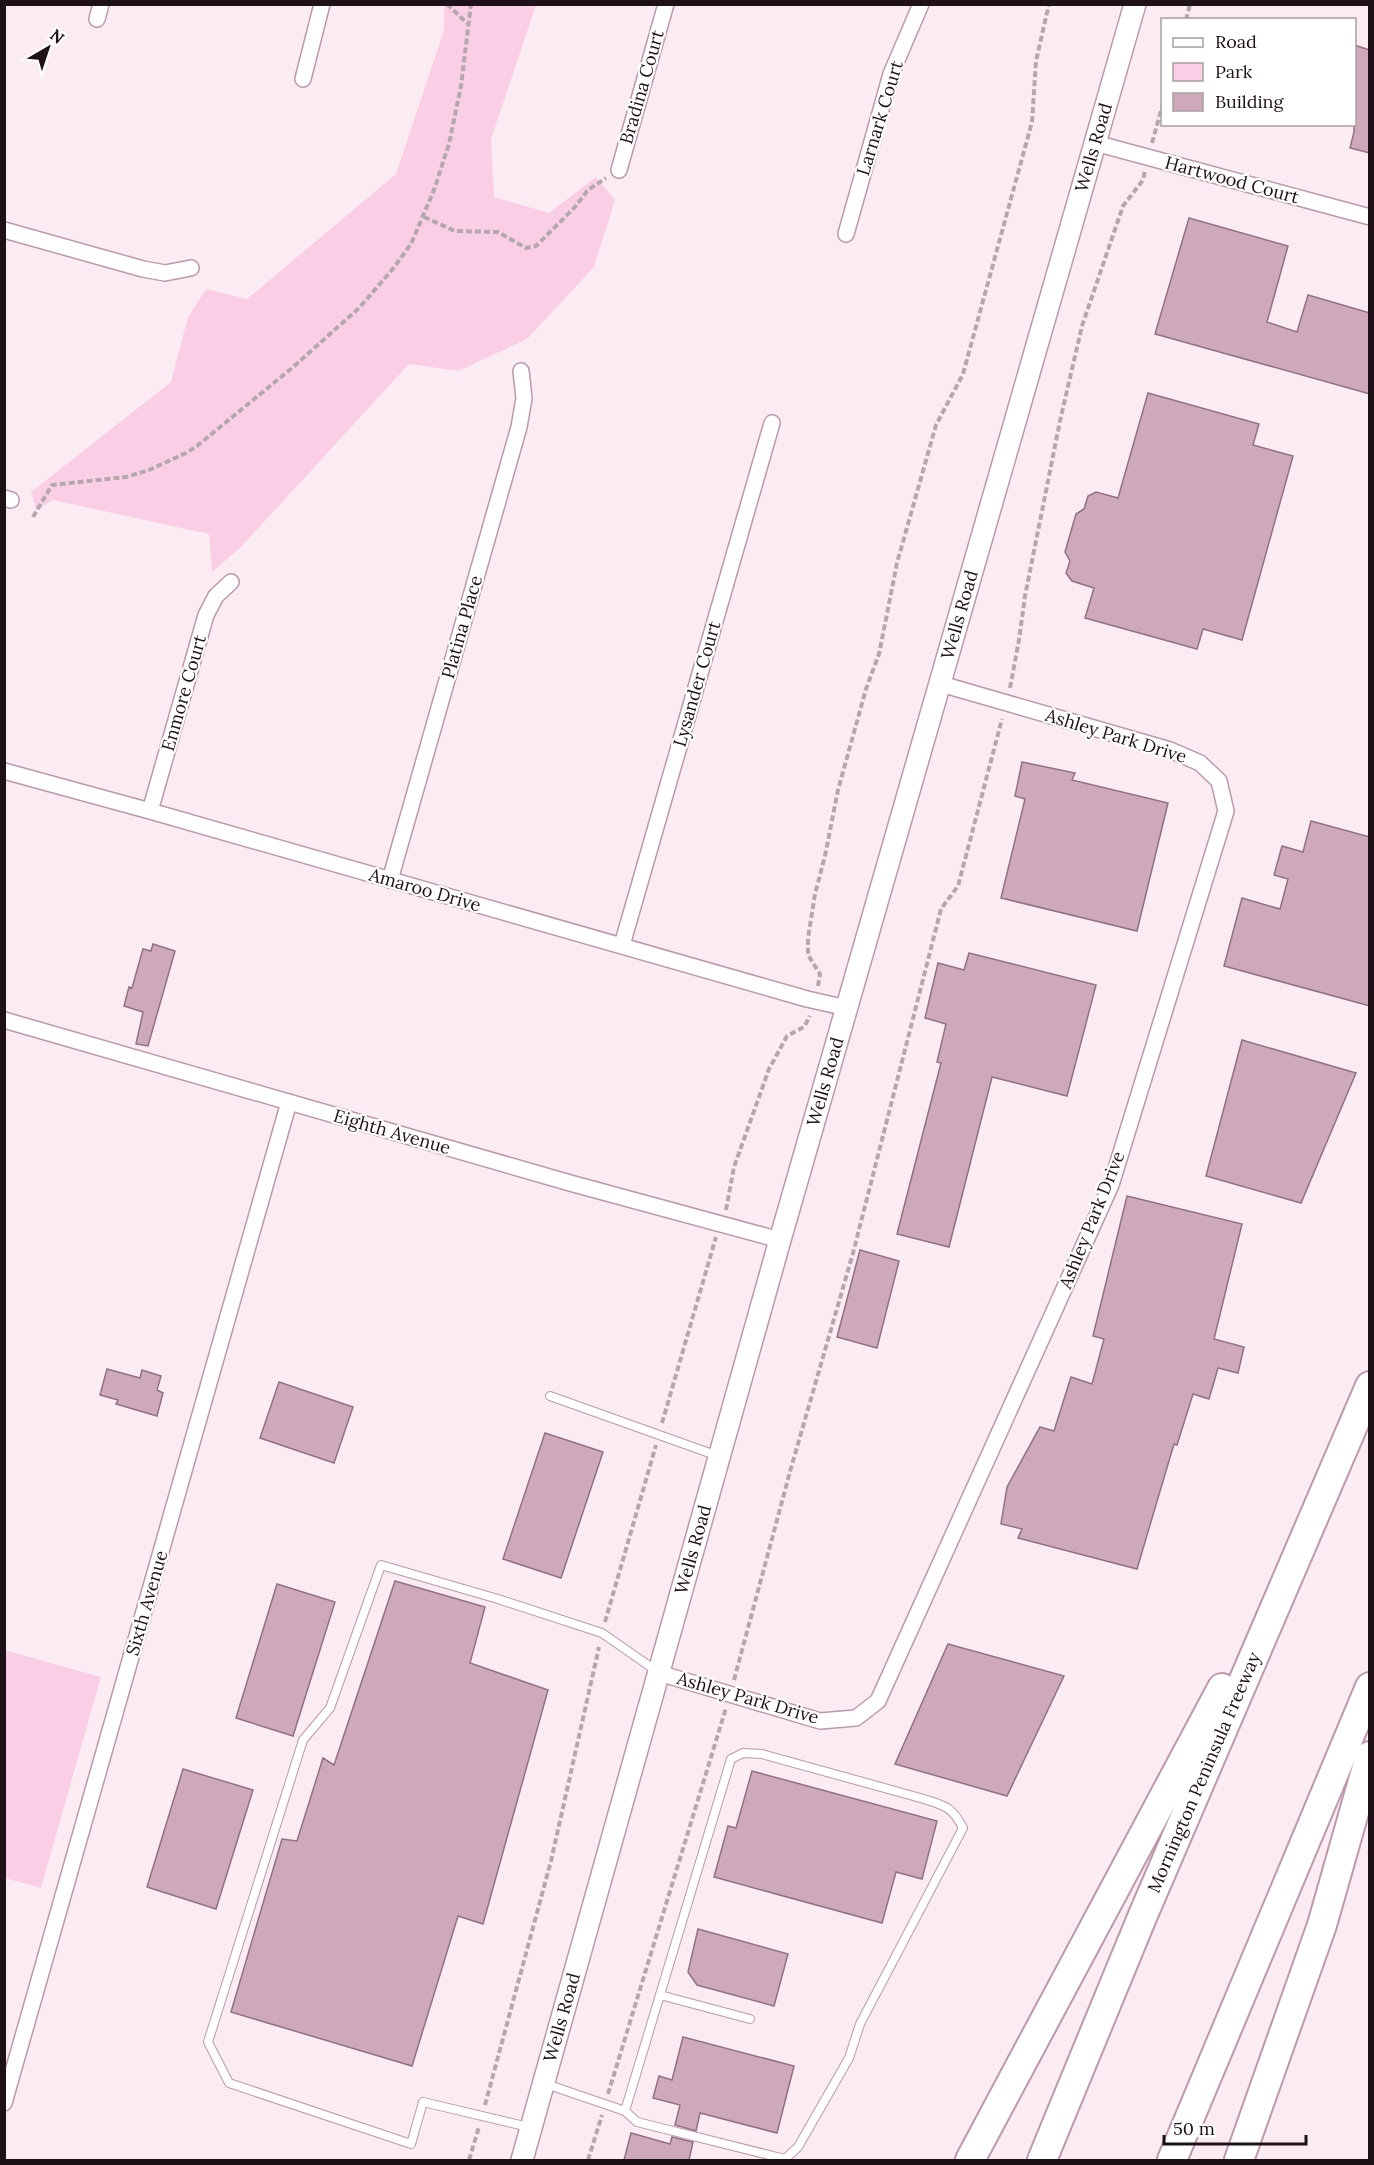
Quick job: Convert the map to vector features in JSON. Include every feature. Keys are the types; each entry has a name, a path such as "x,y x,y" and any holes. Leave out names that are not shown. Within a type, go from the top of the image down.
{"highway":[{"name":"Mornington Peninsula Freeway","path":"1042,2160 1143,1915 1370,1386"},
{"path":"970,2160 1312,1519"},
{"path":"1172,2160 1370,1687"},
{"path":"1239,2160 1322,1925 1370,1756"}],"main road":[{"name":"Wells Road","path":"522,2160 780,1240 1135,5"}],"street":[{"path":"303,79 322,4"},
{"name":"Bradina Court","path":"619,170 666,4"},
{"name":"Larnark Court","path":"846,234 891,74 921,4"},
{"name":"Hartwood Court","path":"1095,143 1370,217"},
{"path":"4,230 143,269 165,273 191,268"},
{"name":"Platina Place","path":"390,880 519,427 524,398 521,372"},
{"name":"Lysander Court","path":"622,945 772,423"},
{"name":"Enmore Court","path":"150,811 206,615 216,596 231,582"},
{"name":"Ashley Park Drive","path":"659,1673 820,1721 856,1718 878,1701 1111,1185 1226,811 1219,781 1200,763 1170,750 941,684"},
{"name":"Amaroo Drive","path":"4,771 815,1001 847,1008"},
{"name":"Eighth Avenue","path":"4,1020 720,1225 780,1240"},
{"name":"Sixth Avenue","path":"4,2103 289,1102"}],"lane":[{"path":"550,1396 720,1456"},
{"path":"532,2128 423,2102 411,2144 229,2083 207,2042 303,1740 330,1708 381,1565 498,1599 602,1633 659,1673"},
{"path":"545,2084 625,2111 637,2122 785,2159 798,2146 849,2058 861,2024 963,1828 956,1815 948,1807 924,1799 762,1754 743,1753 731,1759 625,2111"},
{"path":"660,1995 750,2019"}],"path":[{"path":"447,4 469,26"},
{"path":"33,518 51,485 126,477 172,460 197,446 292,368 359,308 392,270 411,244 424,217 449,144 461,86 471,4"},
{"path":"469,2160 551,1862 602,1633 727,1206 734,1167 769,1069 787,1036 804,1028 815,1001 820,974 808,955 808,938 814,894 825,856 838,790 856,720 879,654 897,563 936,425 963,374 1032,122 1036,61 1049,4"},
{"path":"424,217 455,231 498,232 531,248 536,246 575,207 588,190 619,170"},
{"path":"588,2160 718,1740 791,1468 853,1253 941,909 958,886 1006,703 1060,421 1082,326 1123,206 1143,180"}],"green space":[{"path":"444,5 536,5 491,139 494,197 549,213 596,177 615,200 594,267 527,339 458,371 409,364 240,548 212,572 209,534 53,500 36,510 31,492 171,382 188,317 206,289 247,299 396,174 444,30"},
{"path":"4,1650 101,1677 41,1888 5,1878"}],"building":[{"path":"1356,46 1370,50 1370,153 1350,148 1354,126 1356,126"},
{"path":"1189,218 1288,246 1267,322 1297,332 1308,295 1370,313 1370,394 1155,334"},
{"path":"1148,393 1259,424 1253,445 1293,456 1242,640 1203,629 1197,649 1085,618 1094,588 1072,581 1066,573 1070,561 1065,552 1076,514 1084,509 1088,496 1096,492 1118,498"},
{"path":"1022,762 1075,773 1072,780 1168,803 1137,931 1001,898 1025,799 1015,796"},
{"path":"1311,821 1370,837 1370,1006 1224,966 1242,898 1280,909 1288,879 1274,875 1282,846 1303,852"},
{"path":"153,944 175,951 148,1046 136,1044 143,1012 124,1006 129,987 132,988 143,949 151,951"},
{"path":"969,953 1096,985 1067,1096 992,1077 949,1247 897,1234 941,1063 937,1062 946,1024 925,1018 938,963 964,970"},
{"path":"1242,1040 1356,1073 1301,1203 1206,1176"},
{"path":"1127,1196 1242,1224 1214,1339 1244,1347 1238,1373 1218,1368 1209,1399 1193,1394 1177,1445 1174,1444 1137,1569 1018,1538 1022,1529 1001,1524 1007,1487 1040,1427 1054,1431 1071,1377 1092,1384 1104,1339 1093,1336"},
{"path":"860,1250 899,1261 877,1348 837,1337"},
{"path":"107,1369 140,1378 142,1370 161,1376 157,1390 163,1393 157,1416 116,1404 118,1400 100,1395"},
{"path":"279,1382 353,1407 334,1463 260,1438"},
{"path":"545,1433 603,1452 561,1578 503,1559"},
{"path":"395,1581 485,1607 470,1663 548,1690 483,1924 458,1916 412,2066 231,2012 282,1839 297,1841 323,1758 334,1765"},
{"path":"277,1584 335,1602 293,1736 236,1718"},
{"path":"948,1644 1064,1676 1007,1796 895,1764"},
{"path":"183,1769 253,1790 216,1909 147,1887"},
{"path":"752,1771 937,1821 922,1879 896,1872 882,1923 714,1877 728,1826 736,1828"},
{"path":"698,1929 788,1954 774,2006 697,1985 688,1972"},
{"path":"683,2037 794,2066 777,2133 700,2113 696,2131 675,2125 680,2105 653,2098 659,2076 672,2080"},
{"path":"631,2133 670,2144 672,2137 693,2142 689,2160 624,2160"}]}
